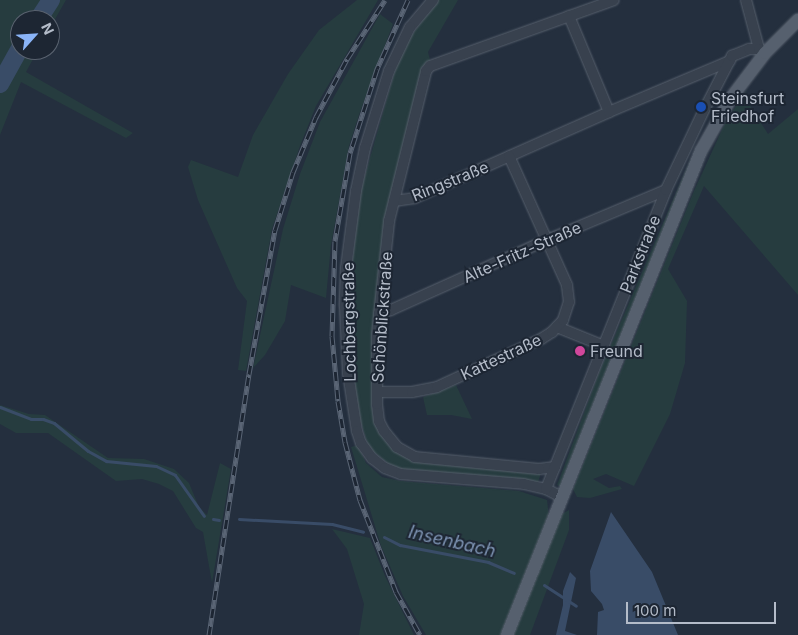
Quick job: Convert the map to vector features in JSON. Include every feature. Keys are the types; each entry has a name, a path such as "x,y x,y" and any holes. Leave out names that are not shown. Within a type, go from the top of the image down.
{"main road":[{"path":"507,635 686,186 717,120 762,51 798,20"}],"street":[{"name":"Lochbergstraße","path":"433,0 410,27 389,71 365,148 356,191 346,268 345,306 348,373 355,425 361,444 372,458 396,473 524,484 546,489 562,497"},
{"name":"Ringstraße","path":"614,0 430,66 426,71 394,201 415,198 608,112 730,61"},
{"path":"730,61 732,56 748,49 762,51 746,0"},
{"path":"569,16 608,112"},
{"name":"Parkstraße","path":"546,489 666,190 730,61"},
{"name":"Kattestraße","path":"377,392 412,392 437,387 541,339 557,327 568,307 568,290 509,156"},
{"name":"Alte-Fritz-Straße","path":"378,313 391,310 547,240 666,190"},
{"name":"Schönblickstraße","path":"394,201 389,221 378,313 378,416 384,431 392,443 407,454 451,461 539,468 556,467"},
{"path":"557,327 604,346"}],"green space":[{"path":"0,0 66,0 60,10 10,10 10,60 33,60 26,72 133,133 126,138 21,82 0,135"},
{"path":"357,0 378,0 316,106 300,146 272,229 246,371 238,370 247,301 237,288 198,200 188,167 191,160 238,177 253,135 288,74 319,30"},
{"path":"438,0 458,0 428,52 430,60 419,87 393,196 375,326 383,437 392,449 406,457 541,472 538,483 395,469 369,448 357,411 349,311 357,203 397,64 408,40"},
{"path":"380,14 393,24 349,146 331,245 326,298 291,285 285,321 265,355 253,368 283,229 300,174 320,122"},
{"path":"748,88 744,96 768,134 798,109 798,295 704,186 668,269 687,301 685,363 670,414 634,486 606,474 593,479 609,488 620,486 622,489 590,498 577,497 573,489 694,191 726,121"},
{"path":"690,160 694,162 562,487 557,485 599,373"},
{"path":"456,385 472,419 451,415 427,415 423,397"},
{"path":"0,405 29,414 45,415 108,458 144,459 174,469 189,483 199,507 207,515 220,463 231,469 212,583 203,532 196,528 173,491 142,479 116,481 48,433 16,433 0,424"},
{"path":"358,445 366,463 382,477 401,481 519,491 547,500 549,517 501,635 426,635 403,596 381,546 351,447"},
{"path":"569,510 569,530 530,635 513,635 562,514"},
{"path":"332,529 370,538 385,576 414,635 359,635 364,604 347,549"}],"water":[{"path":"611,512 652,572 678,635 597,635 598,612 604,610 602,604 591,591 590,571"},
{"path":"570,572 576,578 565,631 577,635 556,635 563,605 563,591"}],"waterway":[{"path":"44,10 51,0"},
{"path":"0,84 13,60"},
{"name":"Insenbach","path":"0,407 31,419 43,419 54,423 88,451 106,461 156,466 175,475 204,516"},
{"name":"Insenbach","path":"213,519 219,520"},
{"name":"Insenbach","path":"239,519 332,524 363,532"},
{"name":"Insenbach","path":"384,537 400,545 488,562 514,573"},
{"name":"Insenbach","path":"544,585 576,606"}],"railway":[{"path":"209,635 249,374 275,230 293,172 316,117 347,59 385,0"},
{"path":"408,0 377,69 350,153 335,241 332,336 338,401 345,442 360,500 396,592 420,635"}],"place":[{"name":"Steinsfurt Friedhof","path":"701,107"},
{"name":"Freund","path":"580,351"}]}
